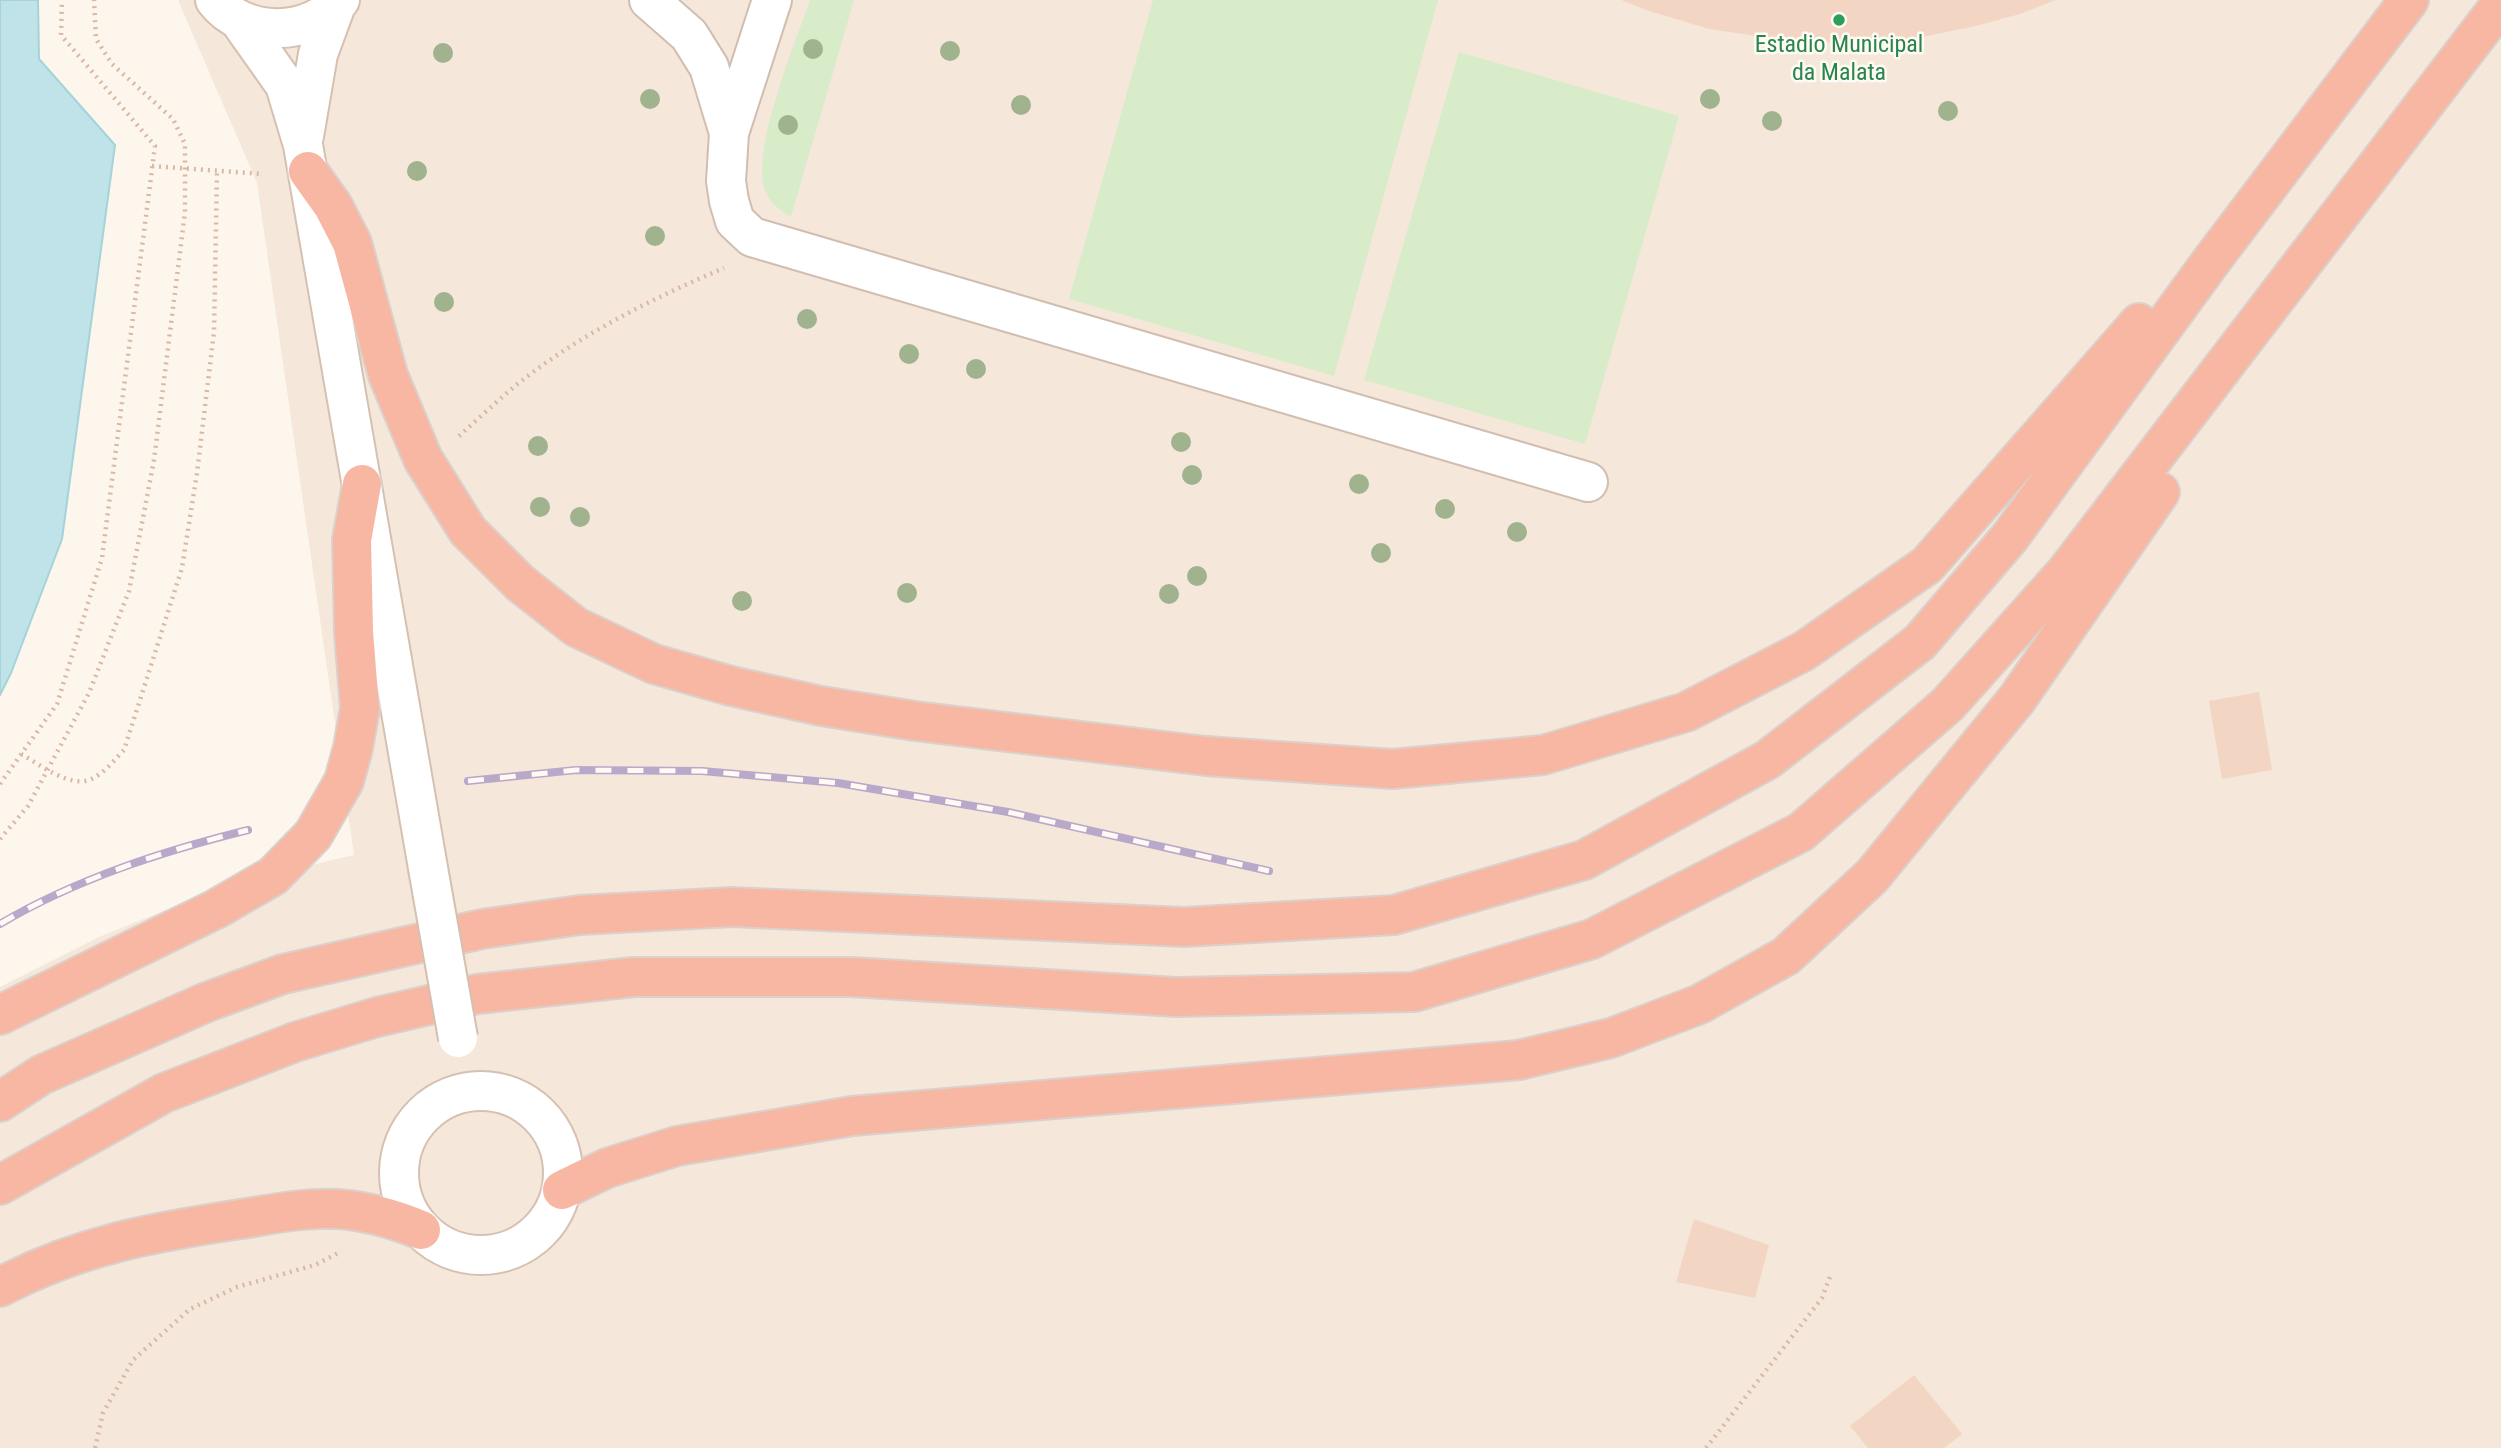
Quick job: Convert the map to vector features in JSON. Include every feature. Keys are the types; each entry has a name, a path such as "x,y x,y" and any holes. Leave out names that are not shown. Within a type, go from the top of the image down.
{"highway":[{"path":"0,1102 41,1076 207,1002 282,974 482,929 580,915 732,907 1184,927 1394,915 1584,860 1767,760 1920,642 2010,537 2212,260 2409,0"},
{"path":"0,1185 164,1093 295,1042 377,1017 477,994 634,977 851,977 1176,997 1414,992 1592,939 1801,832 1948,704 2066,572 2501,4"},
{"path":"305,158 352,243 388,374 423,459 468,531 520,583 576,627 654,664 731,686 821,706 915,721 1206,756 1393,769 1543,754 1686,712 1804,651 1927,565 2153,306 2212,260"},
{"path":"562,1191 607,1168 677,1146 852,1116 1519,1060 1611,1038 1700,1004 1786,956 1872,876 2017,699 2130,532 2238,386 2308,256"},
{"path":"0,1015 216,909 273,876 313,835 344,781 360,708 354,632 352,540 362,484"},
{"path":"0,1287 38,1267 118,1240 279,1213 337,1209 393,1219 421,1230"}],"main road":[{"path":"649,0 689,35 709,67 729,132"},
{"path":"772,0 729,132 726,181 729,201 736,221 752,237 1588,482"},
{"path":"227,10 265,28 290,28 315,20 338,3"},
{"path":"305,158 318,54 338,3"},
{"path":"227,10 285,85 305,158 468,1091"},
{"path":"468,1091 495,1091 520,1099 542,1116 556,1138 564,1164 562,1191 553,1214 537,1234 516,1248 491,1256 465,1254 441,1245 421,1230 406,1209 399,1184 400,1159 407,1135 423,1114 443,1099 468,1091"}],"path":[{"path":"0,784 57,704 102,558 155,146 61,36 62,0"},
{"path":"0,839 28,806 89,694 129,591 154,460 185,212 185,144 173,118 112,64 96,38 94,0"},
{"path":"152,166 262,174"},
{"path":"21,754 70,779 89,780 105,770 124,750 182,568 214,332 217,171"},
{"path":"453,441 517,385 589,335 681,286 725,267"},
{"path":"95,1448 103,1413 133,1360 190,1309 237,1287 315,1265 340,1254 341,1245"},
{"path":"1706,1448 1822,1298 1830,1277"}],"shaded area":[{"path":"178,0 2501,0 2501,1448 0,1448 0,987 99,937 227,885 354,855 257,183"}],"green space":[{"path":"810,0 854,0 791,217 774,205 767,195 763,177 763,154 776,99"},
{"path":"1153,0 1438,0 1334,376 1069,299"},
{"path":"1459,52 1679,116 1585,444 1364,380"}],"water":[{"path":"0,0 38,0 39,59 115,145 62,539 0,695"}],"building":[{"name":"Estadio Municipal da Malata","path":"1621,0 2056,0 2020,14 1932,35 1895,41 1803,43 1709,29"},
{"path":"2259,692 2272,770 2222,779 2209,701"},
{"path":"1694,1219 1769,1245 1755,1298 1676,1282"},
{"path":"1914,1375 1962,1434 1944,1448 1868,1448 1850,1426"}],"railway":[{"path":"468,781 576,770 702,771 838,783 1008,812 1269,871"},
{"path":"0,924 89,880 184,847 248,830"}],"place":[{"name":"Estadio Municipal da Malata","path":"1839,20"}]}
